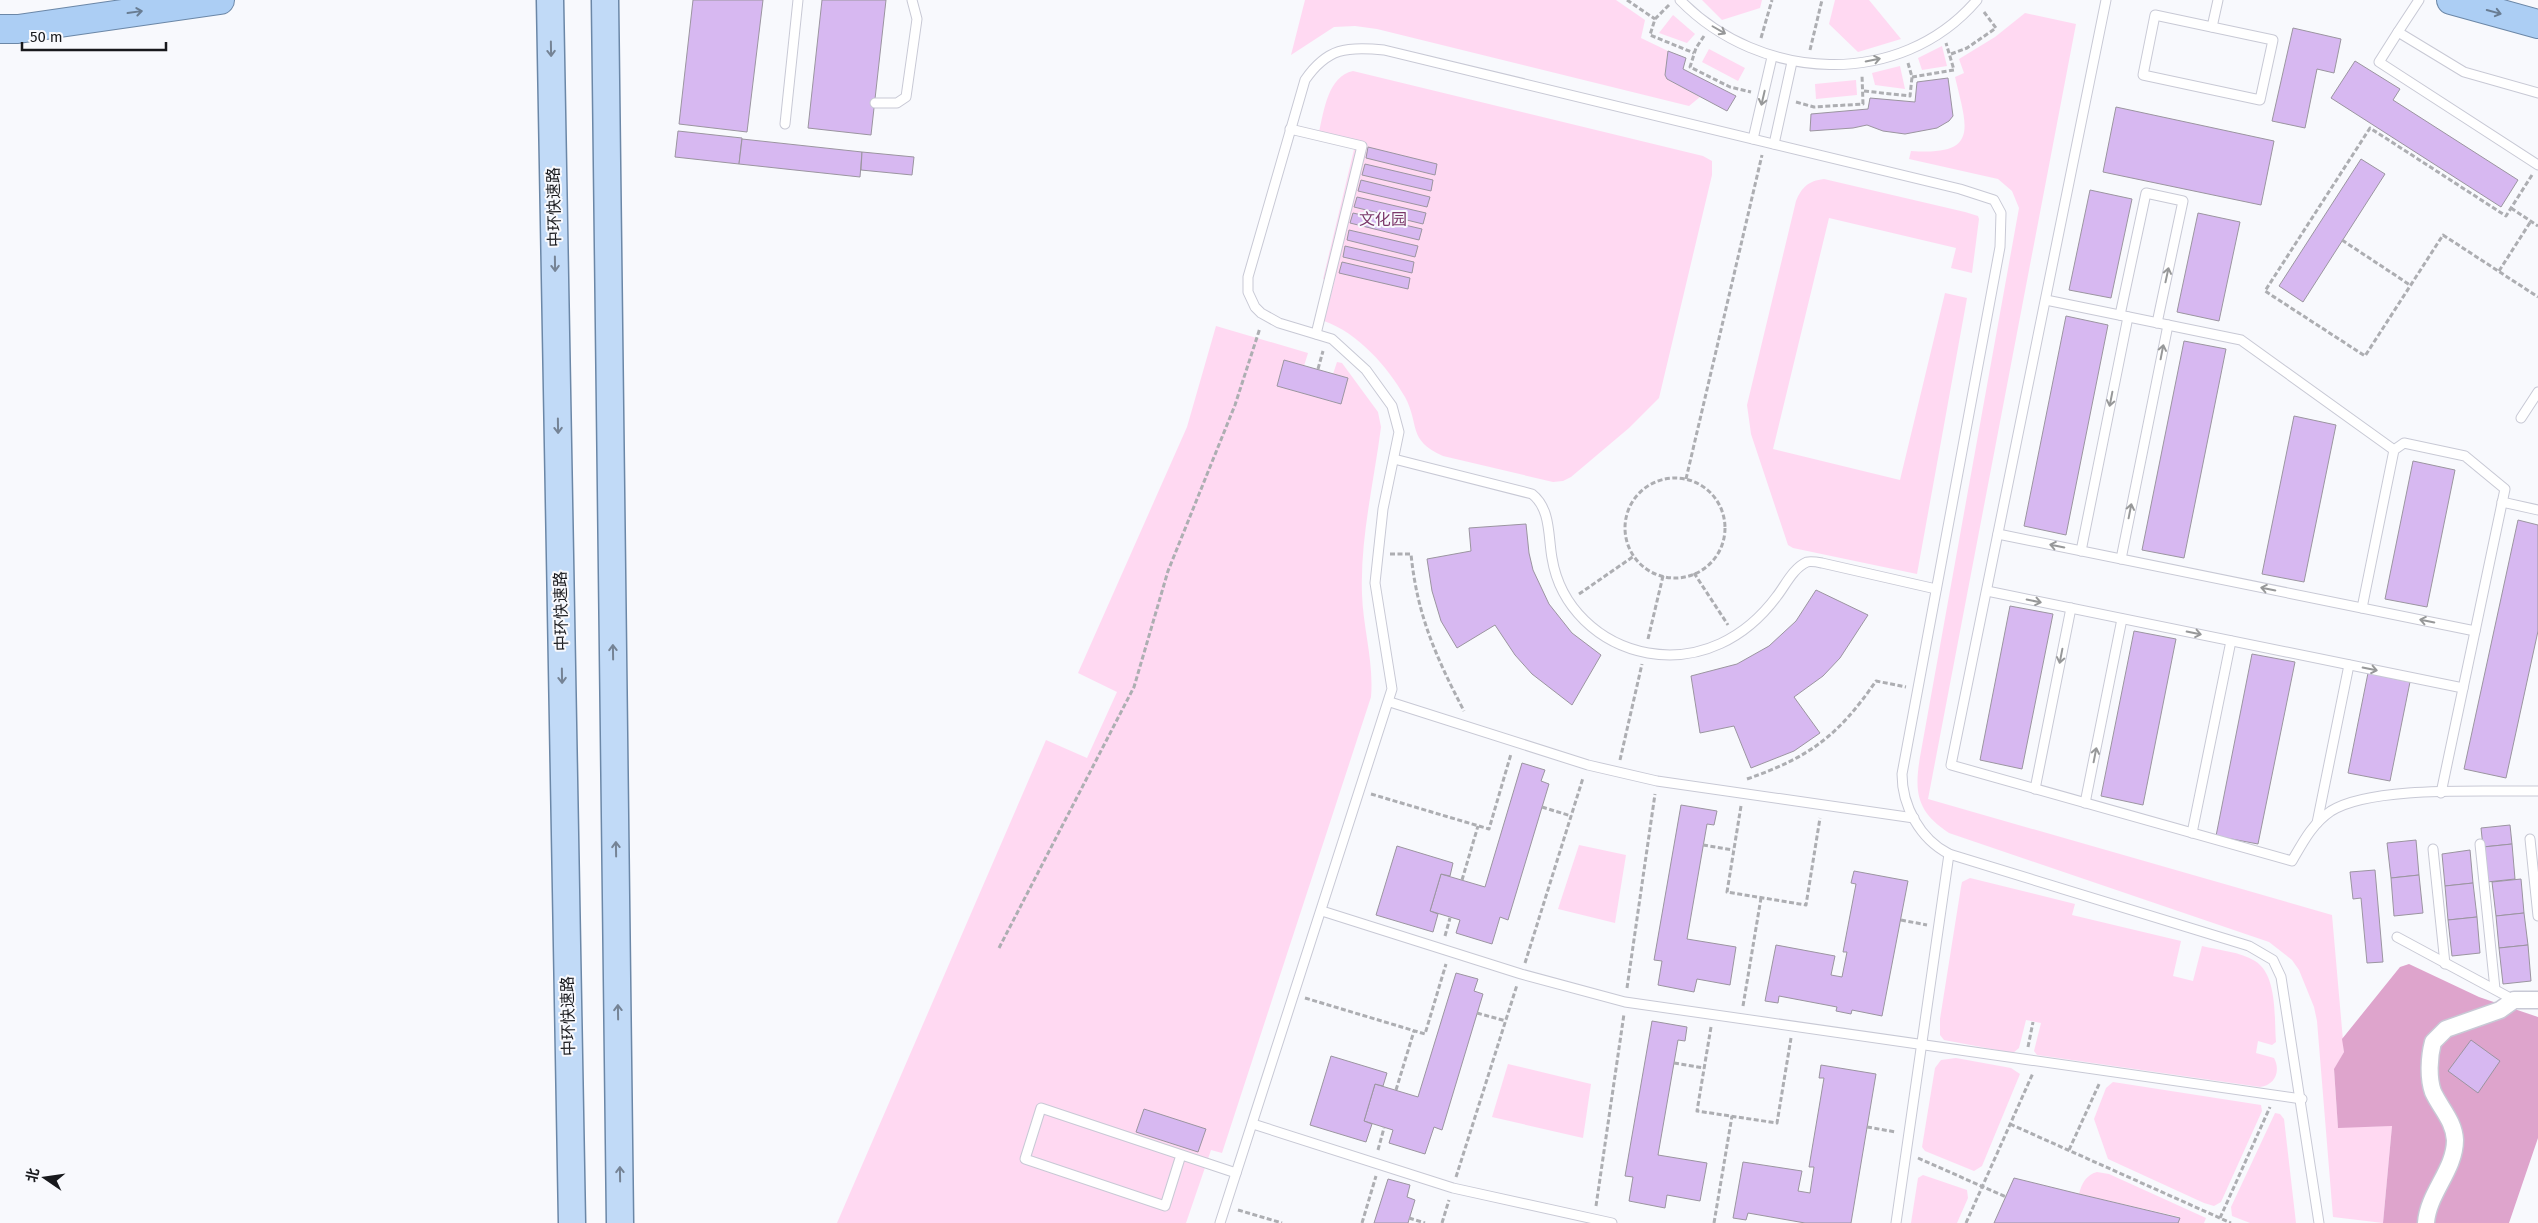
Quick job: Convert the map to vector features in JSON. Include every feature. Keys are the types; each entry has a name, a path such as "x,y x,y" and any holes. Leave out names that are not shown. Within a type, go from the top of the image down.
{"highway":[{"path":"0,29 18,29 220,0"},
{"path":"2451,0 2538,24"}],"main road":[{"name":"中环快速路","path":"550,0 572,1223"},
{"path":"605,0 620,1223"}],"street":[{"path":"2426,1223 2429,1204 2450,1161 2455,1139 2451,1121 2431,1084 2433,1042 2446,1030 2500,1010 2514,1000 2538,1000"}],"lane":[{"path":"785,124 798,0"},
{"path":"875,103 896,103 906,97 917,20 912,0"},
{"path":"1680,0 1702,19 1772,57 1792,62 1842,65 1875,60 1904,52 1942,33 1977,0"},
{"path":"2106,0 1951,765 2292,861 2317,823 2349,664"},
{"path":"2212,27 2218,0"},
{"path":"2419,0 2379,62 2538,165"},
{"path":"2155,15 2212,27 2273,40 2260,100 2142,75 2155,15"},
{"path":"2398,32 2464,72 2538,93"},
{"path":"1220,1223 1390,702 1392,689 1376,599 1377,554 1383,509 1400,432 1392,406 1366,370 1341,346 1327,337 1279,323 1264,316 1251,300 1248,277 1305,80 1312,69 1330,54 1345,48 1362,48 1384,50 1986,196 1994,200 2001,213 2000,247 1902,774 1905,797 1914,818 1930,841 1949,854 2249,946 2267,955 2280,970 2302,1099 2320,1223"},
{"path":"1753,139 1772,57"},
{"path":"1769,143 1792,62"},
{"path":"1290,129 1362,146 1316,334"},
{"path":"2081,551 2146,193 2183,201 2157,323"},
{"path":"2046,300 2241,340 2394,450"},
{"path":"2121,559 2168,325"},
{"path":"2521,418 2538,392"},
{"path":"2362,608 2394,450 2404,443 2464,456 2505,489 2441,793"},
{"path":"1394,459 1532,494 1540,500 1546,513 1554,572 1568,601 1598,633 1618,644 1645,652 1681,655 1695,653 1719,645 1735,636 1758,618 1797,569 1807,562 1829,564 1936,589"},
{"path":"2502,502 2538,510"},
{"path":"1998,534 2475,631"},
{"path":"1987,591 2464,688"},
{"path":"2035,789 2071,608"},
{"path":"2085,803 2122,619"},
{"path":"2192,833 2231,641"},
{"path":"1390,702 1588,765 1657,781 1914,818"},
{"path":"2317,823 2344,805 2374,797 2441,793 2538,791"},
{"path":"2530,839 2538,916"},
{"path":"2480,844 2495,989"},
{"path":"2433,849 2444,964"},
{"path":"1896,1223 1949,854"},
{"path":"1322,911 1521,974 1625,1002 2302,1099"},
{"path":"2397,937 2514,1000"},
{"path":"1181,1155 1164,1206 1025,1159 1041,1108 1236,1173"},
{"path":"1253,1124 1453,1188 1612,1223"}],"path":[{"path":"1626,0 1655,19"},
{"path":"1674,0 1655,19 1650,35 1694,53"},
{"path":"1758,51 1772,0"},
{"path":"1807,63 1822,0"},
{"path":"1951,54 1967,48 1996,28 1977,0"},
{"path":"1912,77 1954,70 1951,54 1942,33"},
{"path":"1864,91 1910,96 1912,77 1904,52"},
{"path":"2538,165 2506,216 2370,128 2265,291 2365,356 2442,235 2538,297"},
{"path":"1686,478 1769,143"},
{"path":"2511,208 2538,226"},
{"path":"2499,271 2531,222"},
{"path":"2342,240 2410,285"},
{"path":"999,948 1134,688 1168,571 1235,405 1264,316"},
{"path":"1318,370 1327,337"},
{"path":"1673,478 1686,478 1702,485 1716,498 1725,520 1724,539 1716,556 1708,565 1694,574 1674,578 1651,572 1634,556 1628,545 1626,522 1634,500 1641,491 1656,482 1673,478"},
{"path":"1377,554 1411,554 1414,588 1430,640 1448,681 1474,729"},
{"path":"1568,601 1634,556"},
{"path":"1694,574 1735,636"},
{"path":"1617,772 1663,576"},
{"path":"1822,805 1806,905 1727,892 1745,780 1795,761 1814,750 1846,719 1876,681 1918,689"},
{"path":"1361,791 1489,829 1515,742"},
{"path":"1442,1223 1588,765"},
{"path":"1542,807 1571,816"},
{"path":"1462,880 1478,826"},
{"path":"1703,845 1734,850"},
{"path":"1741,1018 1761,898"},
{"path":"1294,995 1425,1034 1445,950 1450,918"},
{"path":"1901,920 1938,928"},
{"path":"1477,1013 1506,1021"},
{"path":"1713,1014 1698,1110 1777,1124 1793,1026"},
{"path":"2025,1059 2033,1022"},
{"path":"1396,1090 1414,1031"},
{"path":"1966,1223 2038,1061"},
{"path":"1674,1063 1704,1068"},
{"path":"2070,1150 2105,1071"},
{"path":"2220,1218 2275,1095"},
{"path":"1714,1223 1732,1116"},
{"path":"2010,1124 2231,1223"},
{"path":"1867,1127 1909,1134"},
{"path":"1362,1223 1384,1128"},
{"path":"1906,1152 2006,1197"},
{"path":"1226,1206 1282,1223"},
{"path":"1409,1218 1425,1223"}],"green space":[{"path":"1305,0 1616,0 1645,20 1641,38 1668,51 1665,75 1667,79 1700,97 1689,106 1377,29 1355,26 1334,27 1291,55"},
{"path":"1702,0 1762,0 1760,8 1722,20"},
{"path":"1835,0 1869,0 1901,39 1858,52 1829,24"},
{"path":"2025,13 2076,24 1928,799 2332,915 2344,1052 2334,1070 2338,1127 2392,1126 2383,1223 2333,1217 2317,1021 2314,1007 2299,970 2292,960 2269,942 1949,833 1930,817 1920,801 1918,770 1920,757 2019,208 2012,191 1998,179 1909,159 1911,151 1949,149 1958,143 1963,135 1965,124 1955,77 1964,73 1959,59 1995,37"},
{"path":"1673,15 1695,34 1687,43 1659,33"},
{"path":"1942,46 1947,66 1922,70 1918,58"},
{"path":"1709,49 1745,68 1738,81 1702,62"},
{"path":"1900,66 1905,89 1875,85 1872,73"},
{"name":"文化园","path":"1353,71 1703,156 1712,161 1712,175 1659,398 1629,428 1571,477 1563,481 1553,482 1443,456 1432,450 1419,438 1405,397 1380,362 1360,342 1337,326 1324,321 1334,282 1323,279 1356,141 1319,132 1328,95 1338,80 1345,74"},
{"path":"1856,80 1857,95 1816,99 1815,84"},
{"path":"1824,179 1965,212 1978,216 1979,219 1972,273 1951,268 1956,248 1829,218 1773,449 1900,480 1945,293 1967,298 1917,574 1793,548 1788,545 1751,434 1747,405 1796,201 1806,186 1814,181"},
{"path":"1216,326 1308,353 1304,366 1284,360 1277,386 1341,404 1348,378 1333,374 1337,362 1342,363 1378,412 1381,427 1365,531 1362,573 1363,607 1372,684 1371,697 1222,1153 1211,1150 1186,1223 837,1223 1046,740 1087,758 1117,692 1078,673 1187,427"},
{"path":"1579,845 1626,855 1615,923 1558,909"},
{"path":"1970,878 2075,904 2072,915 2181,941 2173,976 2193,981 2202,946 2236,953 2255,961 2268,976 2271,987 2275,1010 2276,1042 2272,1045 2258,1041 2256,1053 2274,1058 2277,1068 2275,1077 2270,1083 2260,1087 2037,1055 2034,1051 2041,1023 2026,1020 2019,1048 2013,1053 1944,1040 1940,1035 1940,1019 1961,887 1962,882"},
{"path":"1956,1058 2011,1068 2020,1074 1982,1166 1974,1171 1925,1151 1922,1147 1935,1068 1941,1060"},
{"path":"1508,1064 1591,1084 1583,1138 1492,1117"},
{"path":"2113,1082 2261,1105 2262,1111 2221,1202 2214,1206 2204,1203 2108,1159 2094,1119 2106,1088"},
{"path":"2275,1113 2280,1114 2284,1119 2296,1223 2250,1223 2232,1216 2231,1207"},
{"path":"2097,1172 2109,1174 2206,1218 2204,1223 2178,1223 2180,1217 2079,1194 2085,1180"},
{"path":"1923,1175 1967,1190 1968,1198 1957,1223 1911,1223 1918,1178"}],"shaded area":[{"path":"2409,964 2479,997 2538,1017 2538,1138 2509,1223 2383,1223 2392,1126 2338,1128 2334,1069 2344,1052 2342,1039 2400,967"}],"building":[{"path":"693,0 763,0 747,132 679,124"},
{"path":"822,0 886,0 871,135 808,128"},
{"path":"2293,28 2341,39 2334,73 2317,69 2305,128 2272,121"},
{"path":"1668,51 1686,58 1683,69 1736,96 1727,111 1667,79 1665,75"},
{"path":"2355,61 2400,89 2393,100 2518,180 2501,207 2331,98"},
{"path":"1948,78 1953,116 1949,121 1937,128 1905,134 1883,131 1867,125 1853,128 1810,131 1811,114 1868,109 1870,98 1915,102 1917,82"},
{"path":"2116,107 2274,141 2261,205 2103,172"},
{"path":"678,131 742,138 739,164 675,157"},
{"path":"742,139 862,152 860,177 739,164"},
{"path":"1368,147 1437,164 1435,175 1366,158"},
{"path":"862,152 914,157 912,175 861,170"},
{"path":"2361,159 2385,174 2303,302 2279,286"},
{"path":"1365,164 1433,180 1431,191 1362,175"},
{"path":"1361,180 1430,197 1427,207 1358,191"},
{"path":"2090,190 2132,199 2111,298 2069,290"},
{"path":"1357,197 1426,213 1423,224 1354,207"},
{"path":"1353,213 1422,229 1419,240 1350,223"},
{"path":"2198,213 2240,222 2219,321 2177,312"},
{"path":"1349,230 1418,246 1415,257 1347,240"},
{"path":"1345,246 1414,262 1412,273 1343,257"},
{"path":"1342,262 1410,278 1408,289 1339,273"},
{"path":"2066,316 2108,325 2066,535 2024,526"},
{"path":"2184,341 2226,349 2184,558 2142,550"},
{"path":"1284,360 1348,378 1341,404 1277,386"},
{"path":"2294,416 2336,425 2304,582 2262,574"},
{"path":"2413,461 2455,470 2427,607 2385,599"},
{"path":"2518,520 2538,525 2538,631 2506,778 2464,769"},
{"path":"1526,524 1533,570 1549,604 1572,633 1601,655 1572,705 1532,674 1515,655 1495,625 1457,648 1441,621 1432,591 1427,559 1471,551 1469,528"},
{"path":"1816,590 1868,615 1840,658 1823,676 1794,697 1820,733 1794,751 1751,768 1734,726 1700,733 1691,676 1737,664 1769,646 1796,621"},
{"path":"2010,606 2053,614 2022,769 1980,760"},
{"path":"2134,631 2176,639 2143,805 2101,796"},
{"path":"2252,654 2295,662 2258,844 2216,836"},
{"path":"2368,673 2410,682 2390,781 2348,773"},
{"path":"1522,763 1545,770 1541,781 1549,784 1508,920 1500,917 1492,944 1456,933 1460,920 1430,911 1441,874 1485,887"},
{"path":"1681,805 1717,811 1714,825 1707,824 1687,939 1736,947 1730,985 1697,979 1694,992 1658,985 1662,961 1654,960"},
{"path":"2510,825 2512,844 2483,847 2481,828"},
{"path":"2416,840 2419,875 2391,878 2387,843"},
{"path":"2512,844 2515,879 2487,882 2483,847"},
{"path":"1397,846 1453,863 1450,876 1441,874 1430,911 1438,914 1433,932 1376,915"},
{"path":"2470,850 2473,883 2445,886 2442,854"},
{"path":"2375,870 2383,962 2367,963 2361,898 2353,899 2350,872"},
{"path":"1854,871 1908,881 1882,1016 1852,1010 1851,1014 1836,1011 1837,1007 1779,996 1778,1003 1765,1001 1776,945 1835,956 1831,975 1842,977 1847,952 1843,952 1856,884 1851,883"},
{"path":"2419,875 2423,913 2394,916 2391,878"},
{"path":"2521,879 2524,913 2496,916 2492,882"},
{"path":"2473,883 2477,917 2448,920 2445,886"},
{"path":"2524,913 2528,945 2499,948 2496,916"},
{"path":"2477,917 2480,953 2452,956 2448,920"},
{"path":"2528,945 2531,981 2503,984 2499,948"},
{"path":"1456,973 1478,979 1474,991 1483,994 1442,1130 1434,1127 1425,1154 1389,1143 1393,1130 1364,1121 1375,1084 1418,1097"},
{"path":"1652,1021 1687,1027 1685,1041 1678,1040 1658,1155 1707,1163 1700,1201 1667,1195 1665,1208 1629,1201 1633,1177 1625,1176"},
{"path":"2471,1040 2500,1061 2478,1093 2448,1071"},
{"path":"1331,1056 1387,1073 1383,1086 1375,1084 1364,1121 1372,1124 1366,1142 1310,1125"},
{"path":"1821,1065 1876,1074 1851,1223 1805,1223 1748,1213 1746,1220 1733,1218 1743,1162 1802,1171 1798,1191 1810,1193 1814,1167 1809,1167 1824,1078 1819,1078"},
{"path":"1144,1109 1206,1129 1198,1152 1136,1132"},
{"path":"2014,1178 2180,1218 2178,1223 1994,1223"},
{"path":"1388,1179 1410,1185 1407,1197 1415,1200 1408,1223 1374,1223"}]}
